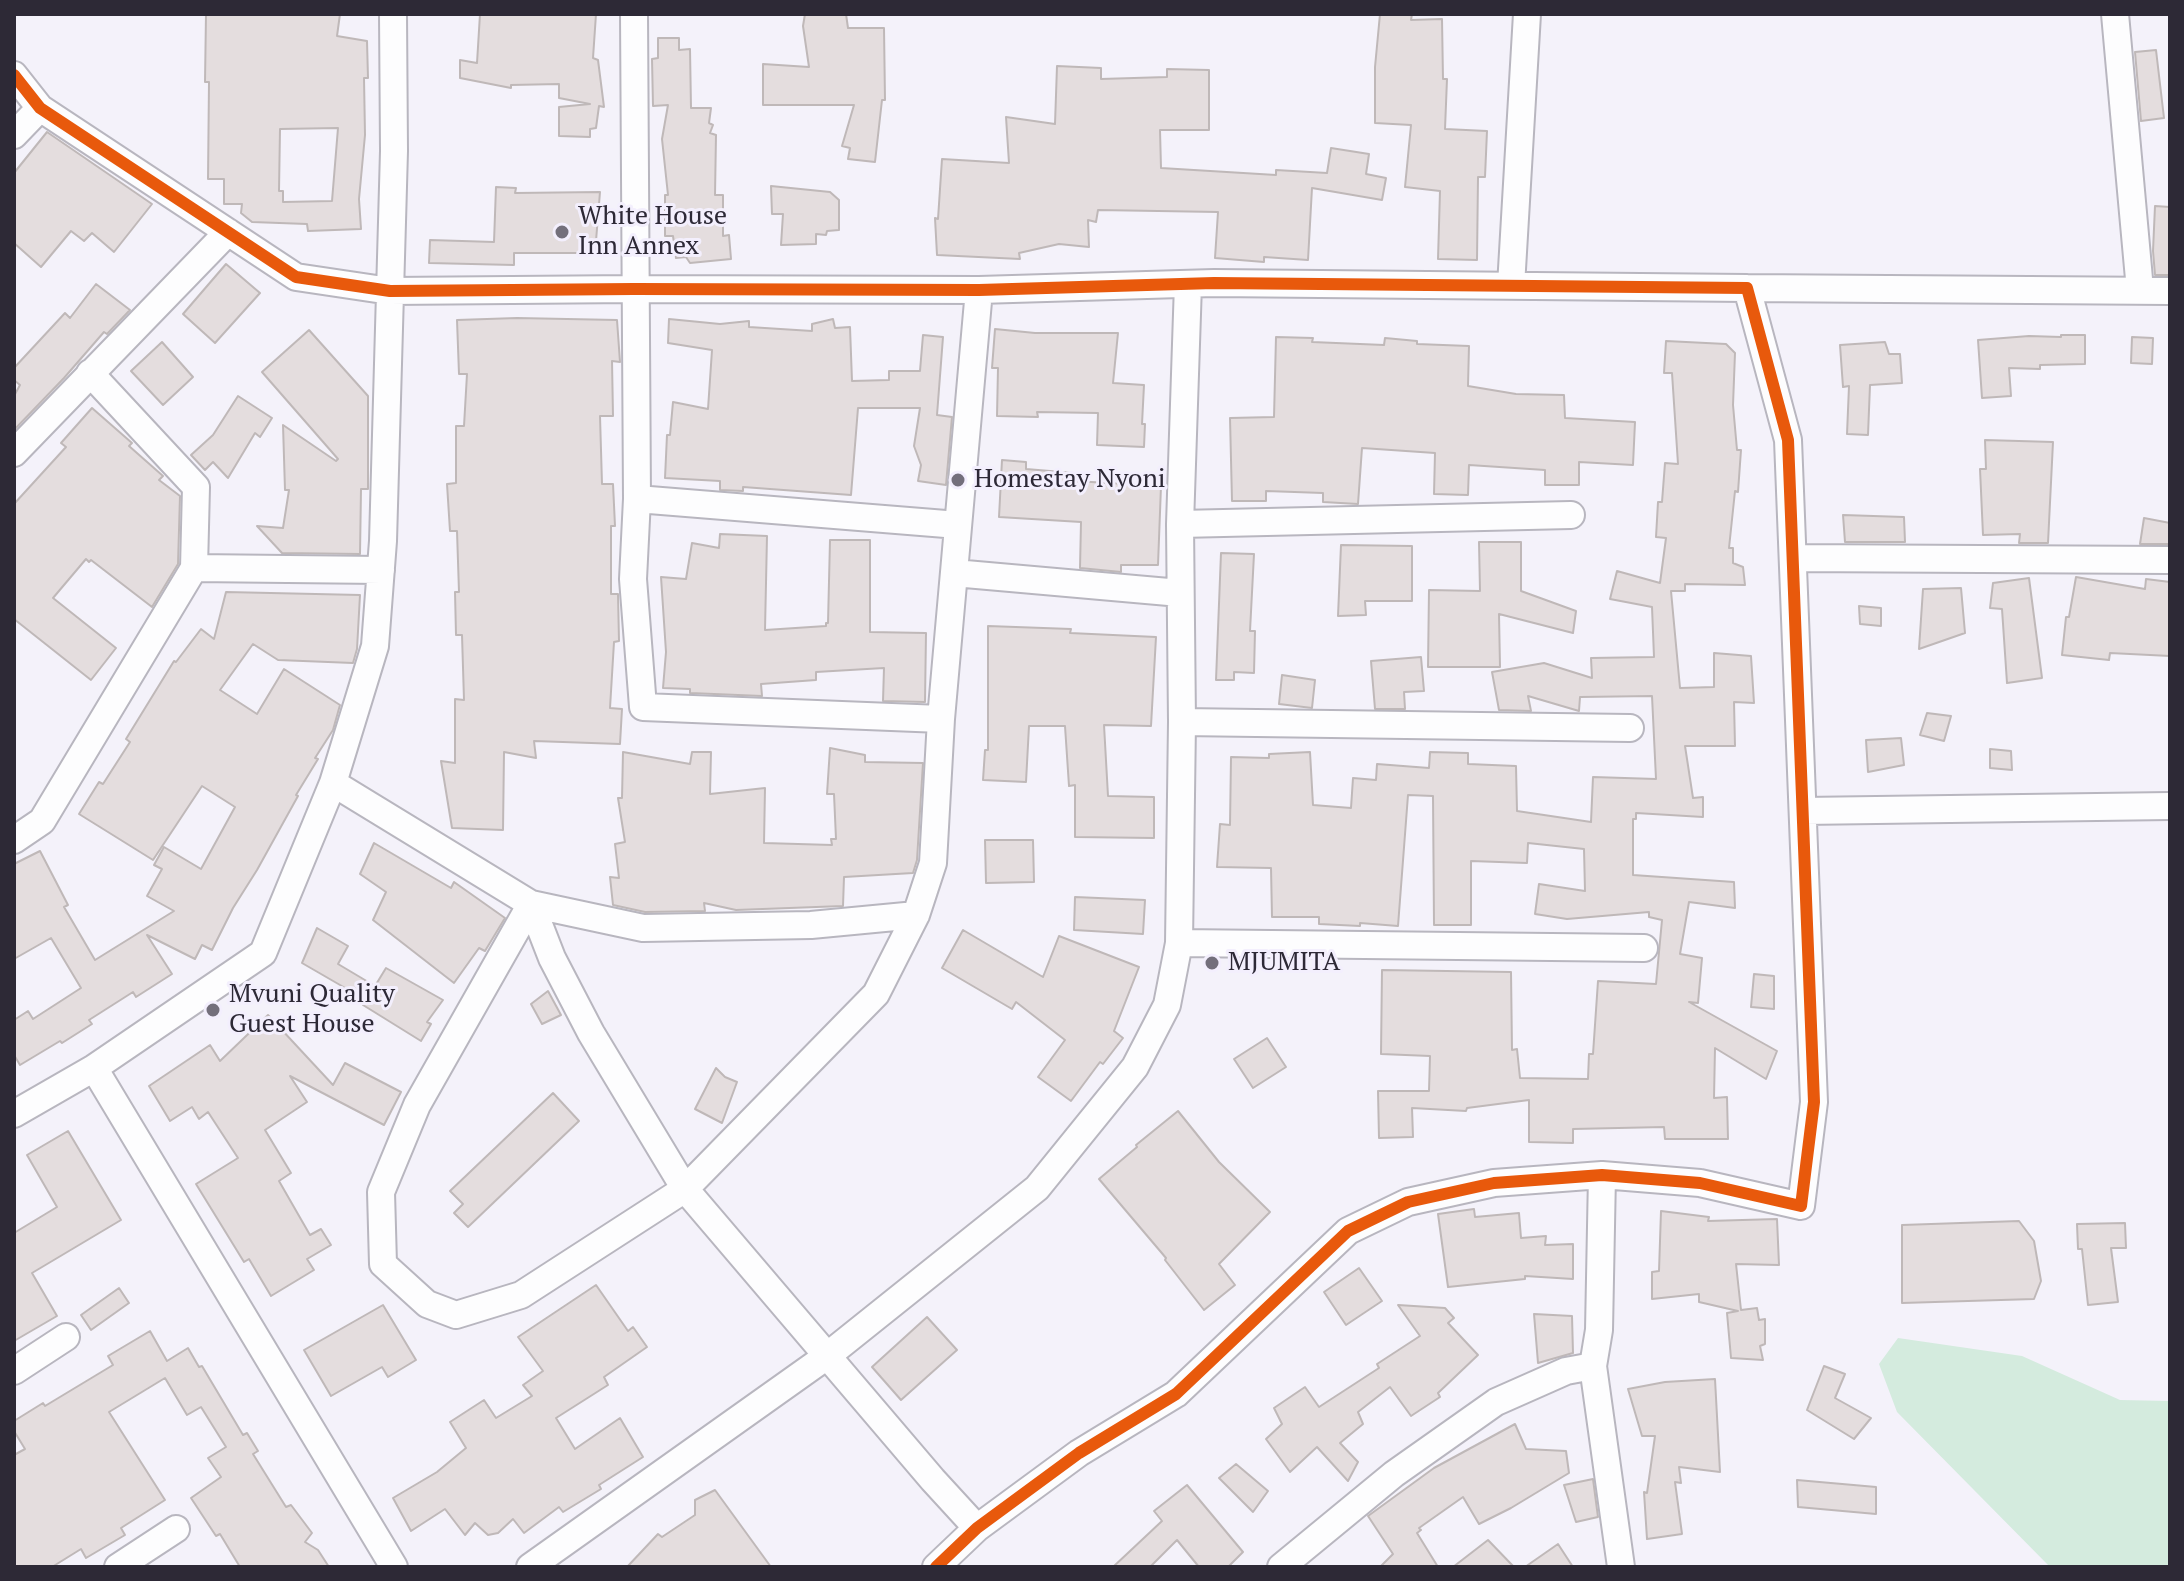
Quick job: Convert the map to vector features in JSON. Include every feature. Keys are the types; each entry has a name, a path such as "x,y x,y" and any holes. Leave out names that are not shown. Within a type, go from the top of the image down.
{"street":[{"path":"14,1114 94,1068 263,953 333,783 375,646 381,570 394,151 393,14"},
{"path":"634,14 637,499 633,579 643,707 941,719"},
{"path":"1511,286 1527,14"},
{"path":"2115,14 2140,290"},
{"path":"14,75 40,108 296,277 390,291 979,290 1188,284 2170,291"},
{"path":"14,135 40,108"},
{"path":"14,453 228,232"},
{"path":"530,1567 827,1356 1037,1188 1135,1067 1167,1005 1179,943 1182,722 1180,524 1188,284"},
{"path":"936,1567 977,1528 1079,1453 1176,1394 1348,1231 1408,1202 1494,1183 1602,1175 1700,1183 1801,1206 1814,1102 1788,440 1747,288"},
{"path":"531,904 417,1105 381,1192 383,1264 427,1304 456,1315 521,1295 685,1189 876,994 916,915 933,863 941,719 979,290"},
{"path":"14,840 42,821 194,568 196,487 90,373"},
{"path":"637,499 958,525"},
{"path":"1180,524 1571,515"},
{"path":"1793,558 2170,560"},
{"path":"194,568 381,570"},
{"path":"954,573 1180,593"},
{"path":"1182,722 1630,728"},
{"path":"333,783 531,904 643,928 811,925 916,915"},
{"path":"1803,811 2170,806"},
{"path":"531,904 552,958 591,1033 685,1189 977,1528"},
{"path":"1179,943 1644,948"},
{"path":"94,1068 394,1567"},
{"path":"1602,1175 1599,1330 1593,1366 1621,1567"},
{"path":"14,1371 66,1337"},
{"path":"1281,1567 1394,1474 1496,1402 1566,1371 1593,1366"},
{"path":"118,1567 176,1529"}],"green space":[{"path":"1898,1338 2022,1356 2120,1400 2170,1401 2170,1567 2050,1567 1897,1412 1879,1364"}],"building":[{"path":"206,14 340,14 337,36 367,41 368,78 364,78 365,135 359,199 361,229 308,231 307,224 252,222 241,213 242,204 224,204 224,179 208,179 209,82 205,82","holes":["338,128 332,201 283,202 283,191 279,191 280,129"]},
{"path":"480,14 596,14 593,58 598,60 604,107 599,106 596,128 590,129 590,137 559,136 559,107 590,104 559,98 559,84 511,85 511,88 460,78 460,60 477,63"},
{"path":"805,14 846,14 848,28 884,28 885,100 882,100 875,162 848,159 850,148 842,146 854,105 763,105 763,64 809,67 803,26"},
{"path":"1380,14 1412,14 1411,20 1442,19 1443,79 1447,79 1445,129 1487,131 1485,177 1478,177 1477,260 1438,259 1440,191 1405,187 1411,125 1375,123 1375,67"},
{"path":"658,38 679,38 679,50 690,49 691,108 711,108 709,123 713,125 710,133 716,135 715,195 723,195 723,236 729,235 731,259 690,263 686,257 676,258 673,236 665,236 665,195 668,195 662,139 668,105 653,106 652,59 658,58"},
{"path":"2156,50 2164,118 2141,121 2135,52"},
{"path":"1057,66 1101,68 1101,79 1167,77 1167,69 1209,70 1209,130 1160,130 1161,168 1276,175 1276,170 1327,173 1331,148 1369,154 1366,174 1386,178 1382,200 1312,188 1308,260 1264,257 1264,262 1215,258 1218,212 1098,210 1096,222 1088,220 1089,247 1059,244 1019,253 1020,259 937,255 935,218 938,219 942,159 1009,163 1006,117 1055,124"},
{"path":"47,132 152,204 114,252 92,233 84,241 71,231 41,267 14,243 14,173"},
{"path":"771,186 830,192 839,200 839,230 827,231 826,235 816,234 816,244 781,245 783,214 772,214"},
{"path":"496,187 516,188 515,193 600,192 595,253 514,253 514,265 429,263 430,240 494,242"},
{"path":"2155,206 2170,207 2170,275 2155,275"},
{"path":"226,264 260,293 215,343 183,314"},
{"path":"96,284 130,310 107,334 104,332 14,430 14,396 20,385 14,380 14,368 65,313 70,318"},
{"path":"669,319 720,324 749,321 749,327 812,331 812,324 833,319 835,328 850,327 852,381 889,380 889,371 920,371 923,335 943,337 937,415 952,417 946,485 918,481 921,465 914,446 920,408 858,408 851,495 743,487 743,491 720,490 720,481 665,478 667,435 670,435 673,402 708,409 712,350 668,343"},
{"path":"457,320 617,320 620,362 612,361 613,416 600,416 602,484 613,484 615,526 611,526 611,594 618,594 619,641 614,642 610,708 622,709 620,744 534,741 536,758 504,752 503,830 452,828 441,761 455,763 455,699 464,700 462,635 456,635 455,592 459,592 457,531 450,531 447,484 456,483 456,426 464,426 467,374 459,374"},
{"path":"995,329 1035,333 1118,333 1113,383 1144,385 1144,447 1097,445 1098,413 1037,412 1038,417 997,416 998,368 992,368"},
{"path":"309,330 368,396 368,489 361,489 360,554 282,553 257,526 283,528 289,490 285,490 283,425 336,461 338,459 262,372"},
{"path":"2085,335 2085,364 2040,365 2040,369 2009,368 2011,396 1982,398 1978,340"},
{"path":"1276,337 1384,345 1385,338 1417,341 1417,344 1469,346 1468,386 1516,394 1564,395 1565,418 1635,422 1633,465 1579,462 1579,485 1545,485 1545,470 1469,465 1468,495 1434,494 1435,453 1362,448 1358,504 1323,502 1323,493 1266,491 1266,501 1232,501 1230,418 1274,417"},
{"path":"2132,337 2153,338 2152,364 2131,363"},
{"path":"1666,341 1726,344 1735,353 1733,405 1737,450 1741,450 1729,548 1733,548 1733,563 1743,567 1745,585 1685,584 1685,591 1671,591 1680,688 1714,687 1714,653 1751,656 1754,703 1734,702 1735,746 1685,746 1693,798 1703,797 1703,817 1636,813 1636,819 1633,819 1633,875 1734,882 1735,908 1689,902 1680,954 1702,958 1698,1003 1689,1002 1777,1051 1766,1079 1715,1048 1714,1098 1727,1097 1728,1139 1665,1139 1664,1127 1573,1129 1573,1143 1529,1142 1529,1100 1467,1108 1466,1111 1412,1108 1413,1137 1379,1138 1378,1091 1429,1091 1430,1056 1381,1054 1382,970 1511,972 1512,1050 1517,1049 1520,1078 1588,1079 1589,1054 1593,1054 1598,981 1656,984 1662,920 1649,917 1649,912 1567,919 1535,914 1539,884 1585,891 1584,849 1528,843 1527,863 1471,861 1471,925 1434,925 1433,796 1408,795 1398,926 1319,924 1319,917 1272,917 1271,868 1217,867 1220,824 1230,825 1231,757 1269,758 1269,754 1310,752 1313,805 1351,808 1353,778 1376,780 1377,764 1429,768 1430,752 1468,753 1468,764 1516,766 1517,811 1591,822 1593,777 1656,779 1652,696 1580,697 1579,711 1528,696 1531,711 1499,710 1492,672 1544,663 1592,678 1591,658 1654,657 1652,607 1610,599 1617,571 1660,583 1666,538 1656,537 1658,502 1662,502 1665,463 1678,464 1672,373 1664,373"},
{"path":"162,342 193,377 163,405 131,371"},
{"path":"1885,342 1889,354 1900,354 1902,383 1870,385 1868,435 1847,434 1849,386 1843,387 1840,345"},
{"path":"238,396 272,418 260,437 255,433 228,478 213,462 205,470 191,455 213,435"},
{"path":"92,408 163,476 159,480 180,496 178,564 152,607 86,559 53,598 116,648 91,680 14,619 14,504 66,447 61,443"},
{"path":"1985,440 2053,442 2048,543 2019,543 2020,534 1983,535 1980,469 1986,469"},
{"path":"1002,460 1026,462 1026,469 1074,473 1074,481 1161,486 1158,565 1121,565 1121,572 1080,568 1081,522 999,517"},
{"path":"1843,515 1904,517 1905,542 1845,542"},
{"path":"2144,518 2170,523 2170,544 2140,544"},
{"path":"720,534 767,536 765,630 826,626 830,540 870,540 870,632 926,633 925,702 883,701 884,668 816,672 816,680 761,684 762,696 690,693 690,689 663,688 666,652 661,577 686,579 692,543 719,548"},
{"path":"1479,542 1521,542 1521,591 1576,611 1573,633 1499,614 1500,667 1428,667 1429,590 1480,591"},
{"path":"1341,545 1412,546 1412,601 1365,601 1366,615 1338,616"},
{"path":"1221,553 1254,554 1250,631 1255,631 1254,673 1234,672 1234,680 1216,680"},
{"path":"2076,577 2145,589 2146,579 2170,582 2170,656 2110,653 2109,660 2062,655 2066,617 2069,617"},
{"path":"2029,578 2042,678 2007,683 2002,609 1990,608 1993,583"},
{"path":"1961,588 1965,633 1919,649 1923,589"},
{"path":"226,592 360,595 357,649 353,663 278,660 253,644 220,690 257,714 284,669 340,705 333,730 212,950 202,945 195,959 147,935 172,974 136,997 133,992 89,1020 92,1024 20,1065 14,1055 14,1020 28,1011 33,1019 81,988 51,938 14,959 14,864 40,851 68,905 64,907 95,960 174,911 147,896 162,869 154,865 164,847 201,869 235,807 202,786 153,860 79,814 130,742 126,739 174,661 201,629 214,639"},
{"path":"1859,606 1881,608 1881,626 1860,624"},
{"path":"988,626 1071,629 1070,633 1156,637 1151,726 1104,725 1108,796 1154,797 1154,838 1075,837 1075,785 1069,786 1065,726 1029,726 1026,782 983,780 985,750 988,750"},
{"path":"1421,657 1424,691 1404,692 1405,709 1375,709 1371,661"},
{"path":"1282,675 1315,680 1312,708 1279,704"},
{"path":"1927,713 1951,716 1944,741 1920,735"},
{"path":"1901,738 1904,765 1868,772 1866,740"},
{"path":"830,748 865,755 865,762 923,763 917,860 913,873 844,877 843,906 736,910 704,903 705,911 645,912 613,905 610,877 619,878 615,844 625,842 618,798 622,798 623,752 690,764 692,752 711,752 710,794 765,788 764,843 832,845 831,839 836,839 834,794 827,794"},
{"path":"1990,749 2011,751 2012,770 1990,768"},
{"path":"985,840 1033,840 1034,882 986,883"},
{"path":"374,843 451,888 454,882 505,918 485,951 479,948 454,983 373,920 386,892 360,874"},
{"path":"1075,897 1145,900 1143,934 1074,930"},
{"path":"317,928 348,946 338,964 375,986 386,968 443,1000 427,1022 431,1024 421,1041 363,1005 366,1000 302,963"},
{"path":"963,930 1043,977 1059,936 1139,967 1114,1031 1123,1038 1103,1064 1100,1062 1071,1101 1038,1077 1065,1040 1016,1002 1012,1009 942,968"},
{"path":"1754,974 1774,976 1774,1009 1751,1007"},
{"path":"548,991 561,1015 542,1024 531,1004"},
{"path":"268,1015 333,1085 345,1063 401,1092 384,1125 290,1076 307,1102 265,1130 291,1173 279,1181 310,1235 321,1229 331,1245 307,1259 314,1270 271,1296 249,1259 244,1262 196,1184 238,1158 208,1112 199,1119 192,1107 170,1121 149,1086 210,1045 220,1061"},
{"path":"1267,1038 1286,1067 1253,1088 1234,1059"},
{"path":"716,1068 725,1077 737,1082 722,1123 695,1109"},
{"path":"553,1093 579,1121 468,1227 454,1213 463,1204 450,1191"},
{"path":"1178,1111 1219,1162 1270,1212 1219,1264 1235,1285 1204,1310 1166,1258 1099,1179"},
{"path":"68,1131 121,1220 32,1273 57,1316 14,1341 14,1233 57,1207 27,1155"},
{"path":"1474,1209 1475,1217 1519,1213 1521,1238 1546,1236 1545,1245 1573,1244 1573,1279 1525,1276 1525,1279 1448,1287 1438,1214"},
{"path":"1661,1211 1709,1217 1708,1221 1777,1219 1779,1265 1736,1264 1741,1310 1757,1308 1759,1320 1765,1319 1765,1344 1760,1346 1763,1360 1731,1358 1727,1313 1738,1311 1699,1302 1699,1294 1652,1299 1652,1272 1659,1271"},
{"path":"2019,1221 2034,1241 2041,1281 2034,1299 1902,1303 1902,1225"},
{"path":"2125,1223 2126,1248 2111,1248 2118,1302 2088,1305 2077,1224"},
{"path":"1359,1268 1382,1301 1346,1325 1324,1292"},
{"path":"596,1285 628,1331 633,1327 647,1347 604,1377 608,1385 556,1418 575,1449 620,1418 643,1457 599,1485 601,1489 563,1512 559,1507 524,1533 513,1519 498,1533 488,1535 475,1523 465,1535 445,1509 411,1531 393,1498 437,1472 466,1448 450,1422 484,1400 496,1418 532,1396 523,1385 543,1371 518,1337"},
{"path":"119,1288 129,1303 91,1330 81,1315"},
{"path":"383,1305 416,1360 388,1377 382,1367 331,1396 304,1350"},
{"path":"1398,1305 1445,1308 1454,1318 1448,1323 1478,1355 1438,1393 1440,1397 1411,1416 1390,1387 1358,1412 1363,1424 1340,1443 1358,1462 1348,1481 1317,1447 1290,1472 1266,1439 1282,1424 1274,1408 1305,1387 1319,1407 1379,1368 1377,1364 1420,1336"},
{"path":"1534,1314 1572,1316 1573,1353 1538,1363"},
{"path":"927,1317 957,1350 901,1400 872,1367"},
{"path":"150,1331 167,1361 188,1348 199,1367 202,1366 243,1435 247,1433 258,1451 253,1454 286,1507 291,1505 312,1533 305,1542 318,1550 329,1567 240,1567 220,1534 216,1536 191,1498 221,1477 208,1458 226,1447 201,1407 187,1415 165,1378 109,1412 165,1500 121,1528 125,1535 86,1558 81,1549 52,1567 14,1567 14,1455 25,1449 14,1431 14,1421 113,1365 108,1356"},
{"path":"1824,1366 1845,1374 1835,1398 1871,1418 1854,1439 1807,1410"},
{"path":"1715,1379 1720,1472 1679,1467 1681,1483 1675,1482 1682,1534 1647,1539 1644,1492 1647,1493 1655,1436 1642,1436 1628,1389 1665,1382"},
{"path":"1515,1424 1526,1449 1566,1451 1569,1473 1479,1524 1463,1497 1419,1528 1421,1530 1417,1533 1438,1567 1380,1567 1393,1554 1368,1516 1434,1468"},
{"path":"1236,1464 1268,1491 1253,1512 1219,1478"},
{"path":"1593,1479 1598,1517 1576,1522 1564,1485"},
{"path":"1797,1480 1876,1487 1876,1514 1798,1507"},
{"path":"1187,1485 1243,1552 1228,1567 1199,1567 1177,1540 1150,1567 1113,1567 1162,1521 1154,1511"},
{"path":"715,1490 771,1567 627,1567 658,1534 662,1537 695,1515 695,1500"},
{"path":"1488,1540 1514,1567 1453,1567"},
{"path":"1558,1544 1573,1567 1525,1567"}],"cycle path":[{"path":"14,75 40,108 296,277 390,291 979,290 1214,283 1747,288 1788,440 1814,1102 1801,1206 1700,1183 1602,1175 1494,1183 1408,1202 1348,1231 1176,1394 1079,1453 977,1528 936,1567"}],"place":[{"name":"White House Inn Annex","path":"562,232"},
{"name":"Homestay Nyoni","path":"958,480"},
{"name":"MJUMITA","path":"1212,963"},
{"name":"Mvuni Quality Guest House","path":"213,1010"}]}
